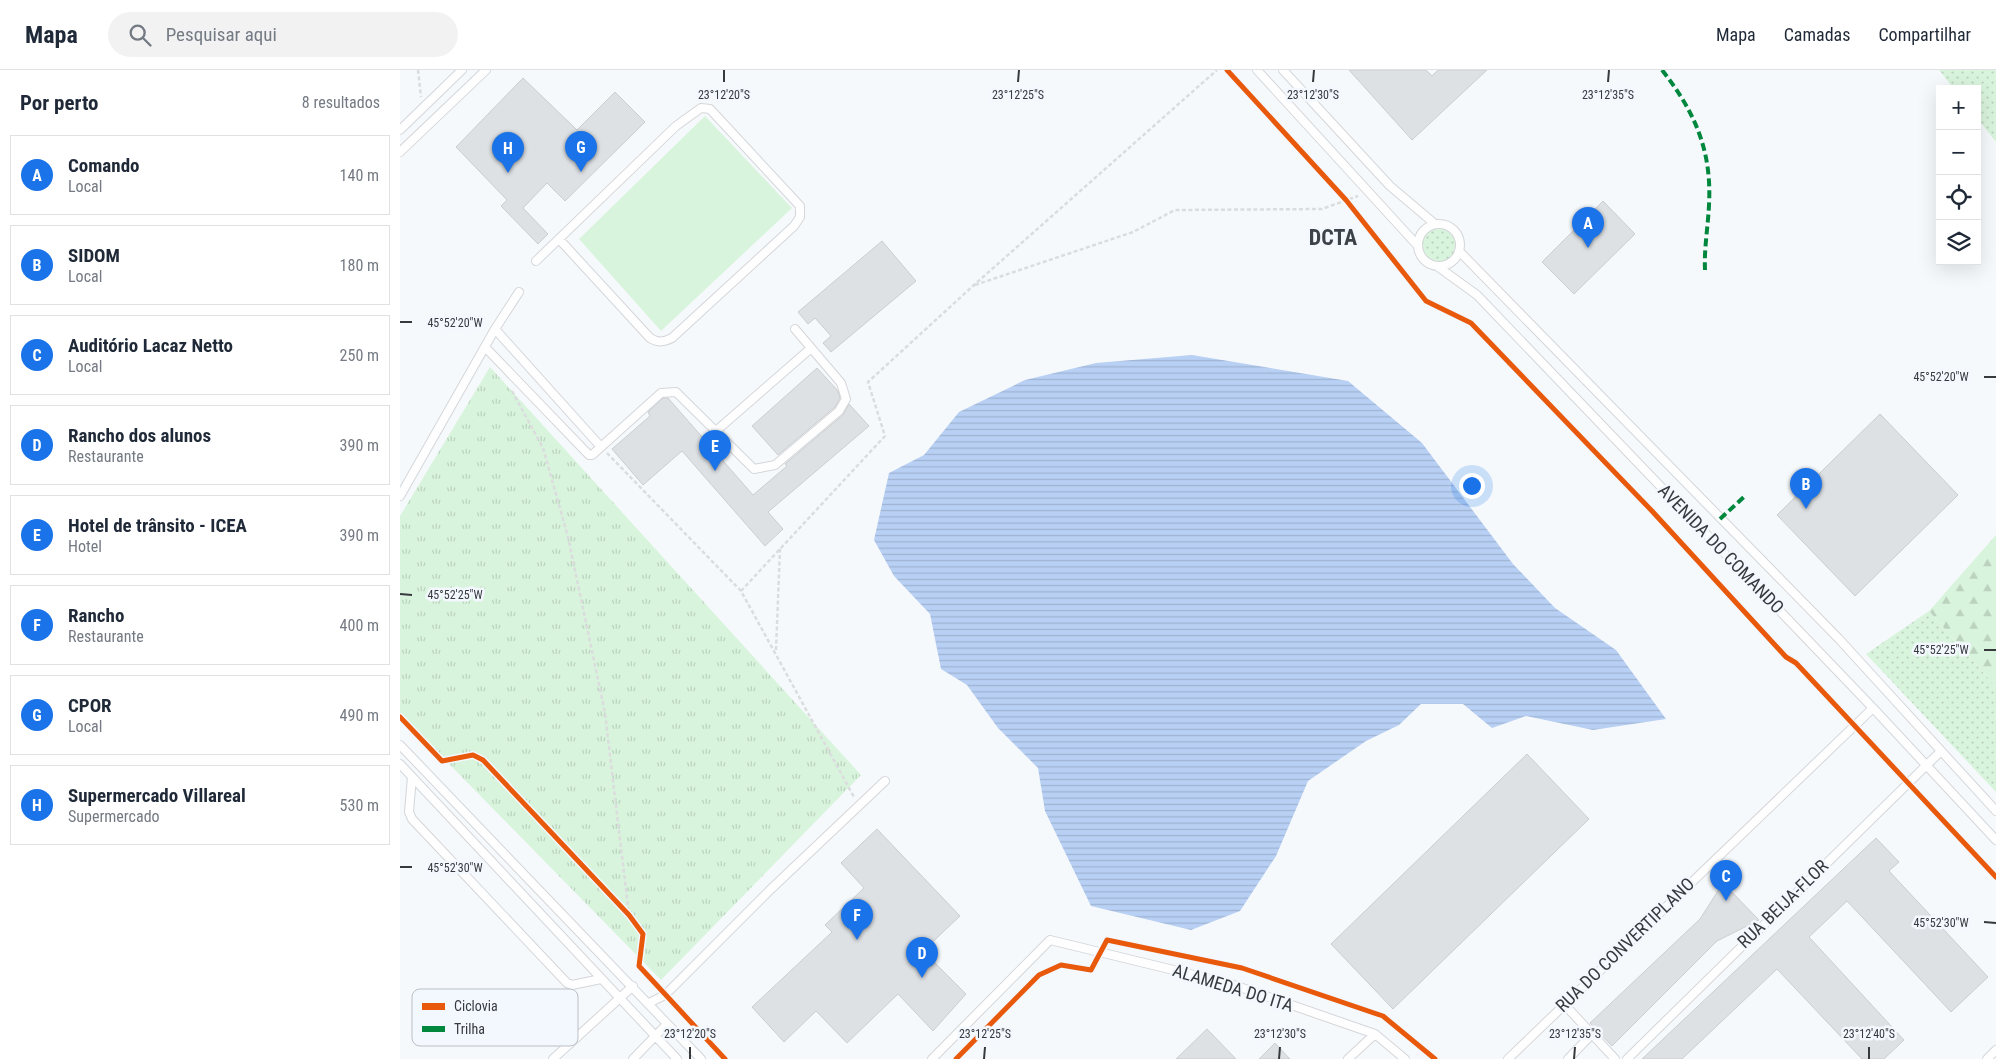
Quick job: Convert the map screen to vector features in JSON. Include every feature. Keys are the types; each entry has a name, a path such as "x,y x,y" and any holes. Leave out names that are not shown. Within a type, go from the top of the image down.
{"lane":[{"path":"400,130 462,70"},
{"path":"400,152 486,70"},
{"path":"1257,70 1418,246"},
{"path":"1283,70 1390,186 1435,224"},
{"path":"536,260 676,126 701,108 710,109 800,206 800,217 794,226 672,338 665,341 657,342 650,338 559,239"},
{"path":"410,120 422,131"},
{"path":"1435,224 1442,224 1452,229 1459,239 1459,251 1451,262 1438,266 1426,262 1419,252 1418,246 1420,234 1435,224"},
{"name":"AVENIDA DO COMANDO","path":"1459,251 1839,639 1996,811"},
{"name":"AVENIDA DO COMANDO","path":"1438,266 1477,294 1873,708 1996,840"},
{"path":"400,496 403,485 484,347 519,292"},
{"path":"495,329 601,447"},
{"path":"484,347 508,369 586,454 592,455 661,393 668,391 676,392 754,469 760,470 775,466 839,411 846,399 846,392 841,383 794,329"},
{"path":"716,431 810,349"},
{"name":"RUA DO CONVERTIPLANO","path":"1508,1059 1873,708"},
{"path":"400,745 701,1059"},
{"name":"RUA BEIJA-FLOR","path":"1627,1059 1941,751"},
{"path":"400,764 676,1059"},
{"path":"412,777 409,812 412,819 567,983 572,984 601,979"},
{"path":"649,1003 665,995 771,889 885,781"},
{"name":"ALAMEDA DO ITA","path":"932,1059 1050,940 1231,984 1375,1034 1405,1059"},
{"path":"578,1035 633,986"},
{"path":"1564,1004 1615,1059"},
{"path":"633,1059 668,1024"},
{"path":"1348,1059 1375,1034"},
{"path":"1568,1059 1592,1034"},
{"path":"552,1059 566,1046"},
{"path":"1987,1059 1996,1050"}],"path":[{"path":"418,70 423,108"},
{"path":"741,591 885,436 868,382 974,285 1217,70"},
{"path":"974,285 1132,232 1175,210 1322,209 1369,192"},
{"path":"1340,193 1352,208"},
{"path":"508,369 513,392 543,448 568,537 605,713 629,915"},
{"path":"601,447 741,591 859,807"},
{"path":"776,652 780,549"},
{"path":"622,908 634,922"}],"green space":[{"path":"1939,70 1996,70 1996,142 1981,123 1981,85 1951,85"},
{"path":"705,116 792,208 661,331 579,239"},
{"path":"1439,227 1446,228 1452,232 1456,238 1456,252 1452,258 1446,262 1439,263 1432,262 1426,258 1422,252 1421,245 1422,238 1426,232 1432,228"},
{"path":"490,367 861,775 661,980 400,714 400,516"},
{"path":"1996,535 1996,687 1929,611"},
{"path":"1929,611 1996,687 1996,792 1866,654"}],"water":[{"path":"1192,355 1348,381 1422,443 1513,564 1555,608 1616,650 1666,719 1593,730 1526,716 1492,728 1463,704 1421,704 1399,725 1366,741 1308,781 1276,856 1240,911 1191,930 1091,906 1045,811 1038,768 998,728 967,685 941,669 930,614 894,576 874,540 889,473 924,455 959,412 1025,380 1096,363"}],"building":[{"path":"1349,70 1426,70 1432,76 1438,70 1487,70 1412,140"},
{"path":"523,78 577,130 615,92 645,122 565,201 547,183 523,208 548,234 538,244 501,206 507,200 456,147"},
{"path":"1603,201 1635,234 1574,294 1542,262"},
{"path":"882,241 916,281 831,352 823,343 831,336 815,318 808,324 798,312"},
{"path":"817,368 838,391 840,398 835,407 778,455 752,426"},
{"path":"663,398 668,398 753,495 787,466 785,464 843,415 849,404 869,426 768,512 783,529 765,546 682,451 643,485 612,449 650,416 648,412"},
{"path":"1880,414 1958,495 1855,596 1777,515"},
{"path":"1527,754 1589,819 1393,1009 1331,944"},
{"path":"877,829 960,916 923,951 966,994 933,1031 898,994 847,1043 816,1011 784,1042 752,1007 832,932 825,925 864,888 841,863"},
{"path":"1876,838 1899,862 1889,871 1988,977 1951,1012 1847,901 1809,937 1904,1040 1884,1059 1862,1059 1777,969 1682,1059 1642,1059"},
{"path":"1723,883 1759,920 1717,941 1612,1046 1590,1023 1700,919"},
{"path":"1207,1029 1236,1059 1176,1059"},
{"path":"1275,1043 1290,1059 1259,1059"}],"marked path":[{"path":"1662,70 1684,101 1692,117 1699,133 1708,167 1709,205 1705,270"},
{"path":"1720,519 1745,496"}],"cycle path":[{"path":"1227,70 1346,200 1426,301 1471,323 1652,511 1786,657 1796,663 1996,877"},
{"path":"400,717 442,761 473,755 483,760 629,915 643,934 639,966 725,1059"},
{"path":"956,1059 1039,975 1061,965 1091,970 1107,940 1242,968 1383,1016 1435,1059"}],"place":[{"name":"CPOR","path":"581,172"},
{"name":"Supermercado Villareal","path":"508,173"},
{"name":"Comando","path":"1588,248"},
{"name":"Hotel de trânsito - ICEA","path":"715,471"},
{"name":"SIDOM","path":"1806,509"},
{"name":"Auditório Lacaz Netto","path":"1726,901"},
{"name":"Rancho","path":"857,940"},
{"name":"Rancho dos alunos","path":"922,978"}],"district":[{"name":"DCTA","path":"1333,237"}]}
